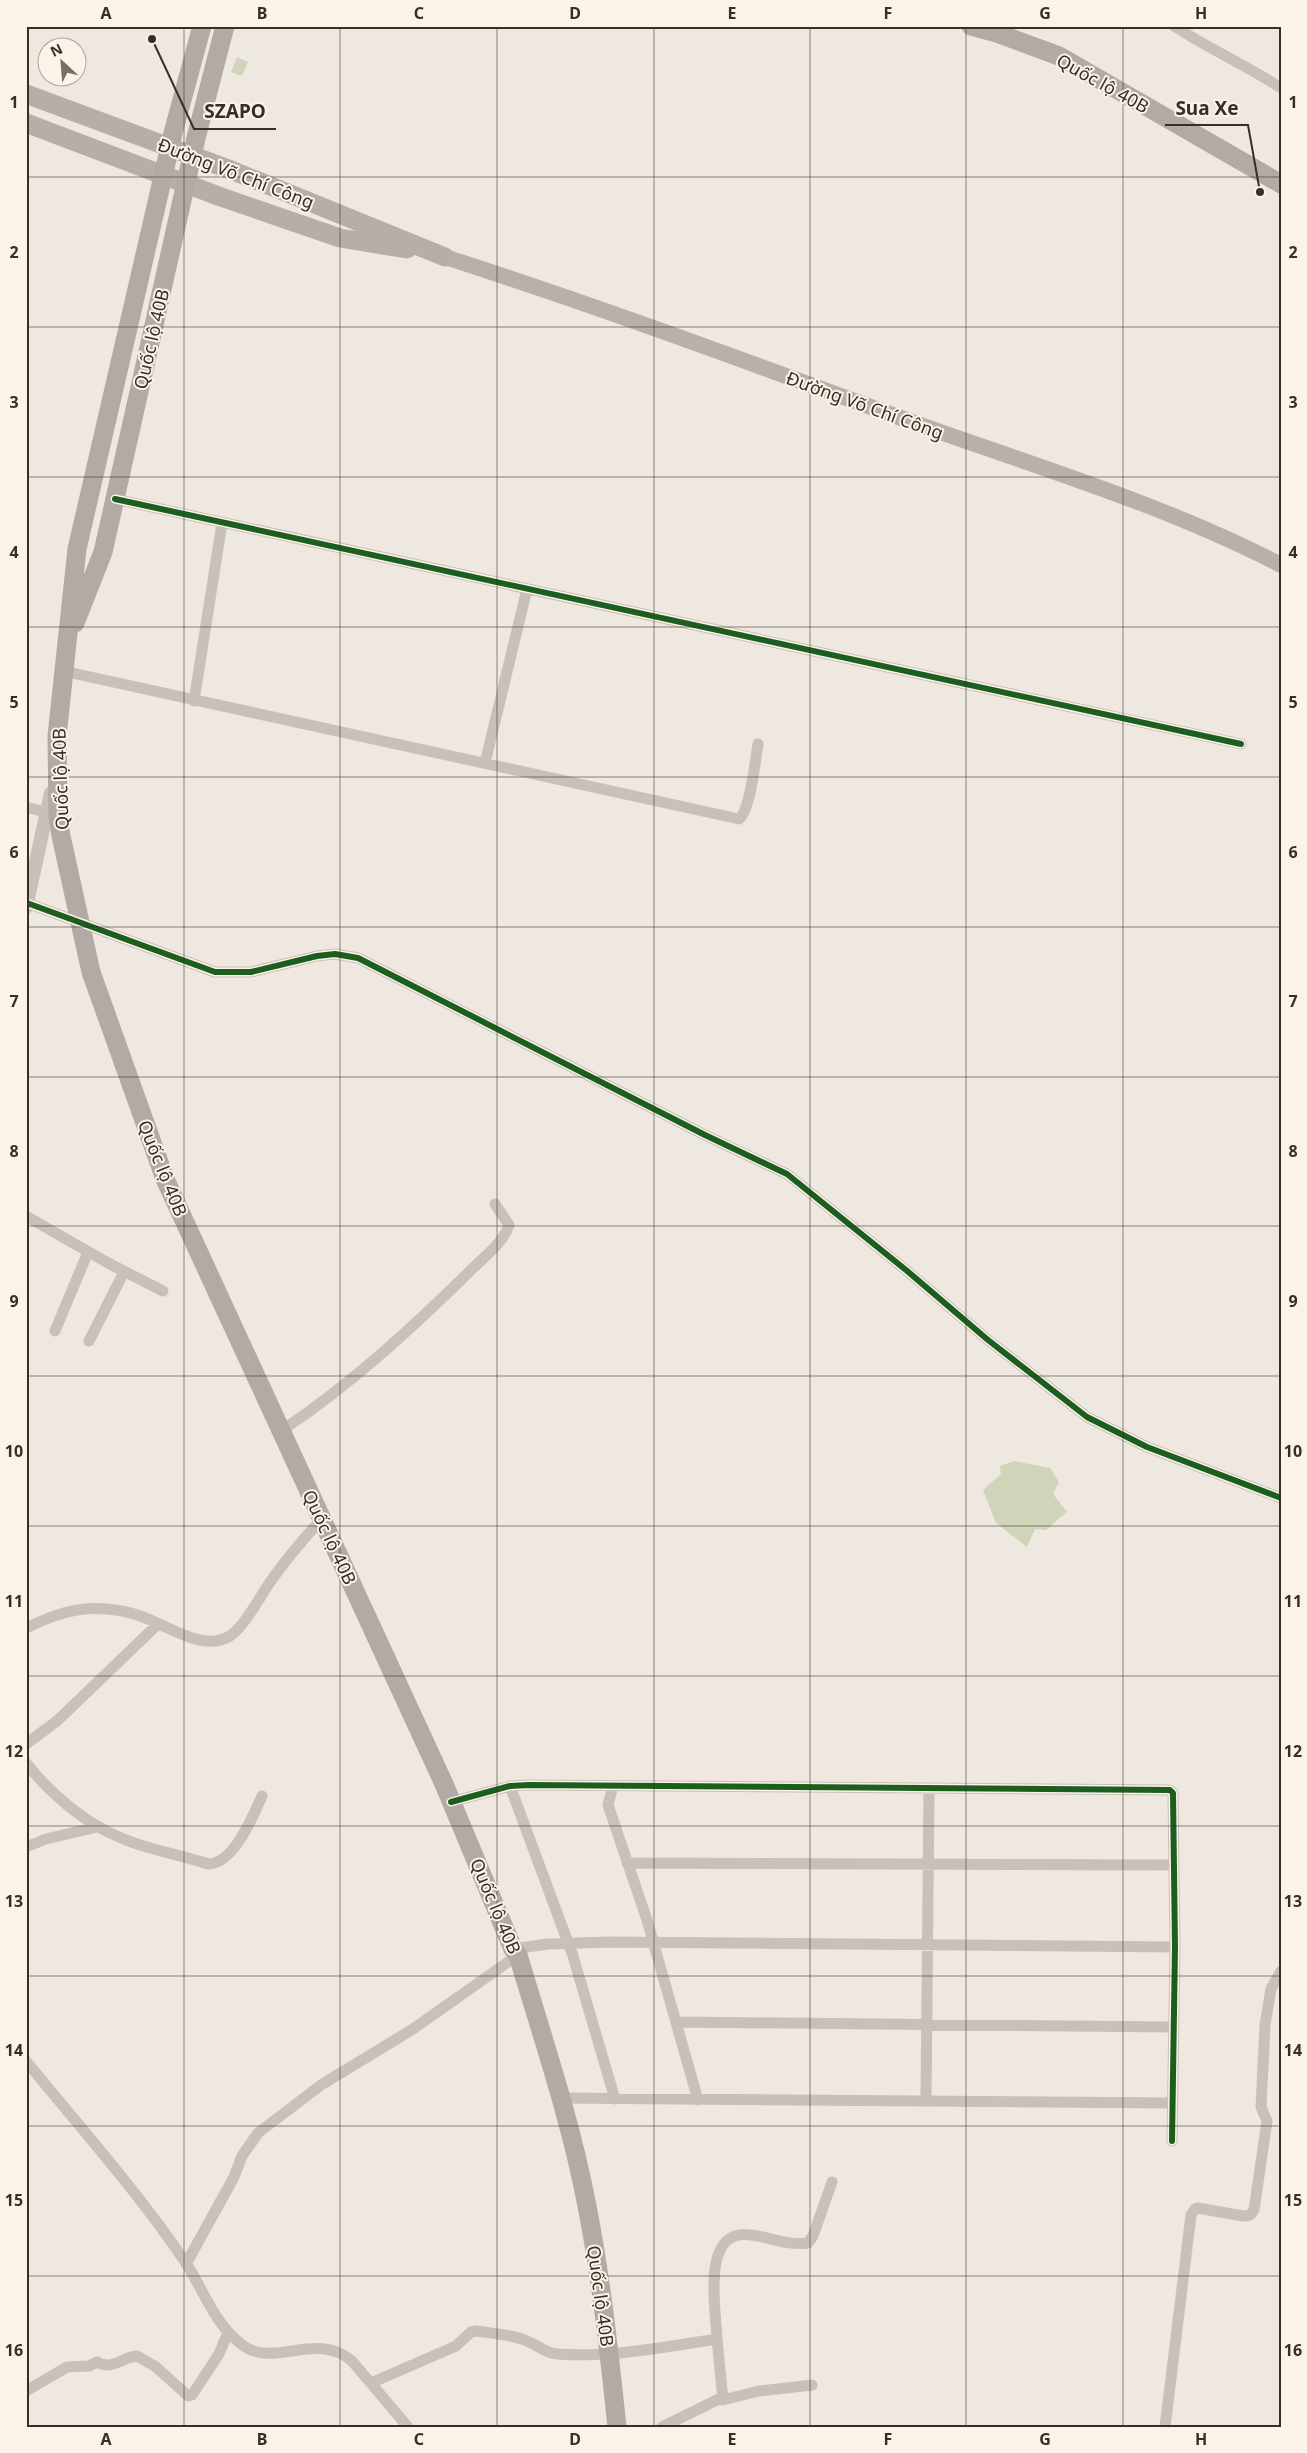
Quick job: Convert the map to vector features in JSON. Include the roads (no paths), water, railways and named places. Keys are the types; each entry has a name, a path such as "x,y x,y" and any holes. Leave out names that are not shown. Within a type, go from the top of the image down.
{"highway":[{"name":"Quốc lộ 40B","path":"202,26 163,175 77,548 65,648 57,751 58,816 91,972 165,1179 452,1802 515,1952 560,2098 586,2199 600,2277 617,2427"},
{"name":"Quốc lộ 40B","path":"65,648 103,552 192,156 225,26"},
{"name":"Quốc lộ 40B","path":"971,26 997,33 1059,56 1279,180"}],"main road":[{"name":"Đường Võ Chí Công","path":"26,94 347,216 445,257 560,294 1207,529 1281,565"},
{"name":"Đường Võ Chí Công","path":"26,123 186,184 340,238 445,257"}],"street":[{"path":"1174,26 1196,40 1254,70 1281,88"},
{"path":"115,499 1241,744"},
{"path":"194,701 222,523"},
{"path":"485,764 527,589"},
{"path":"63,671 740,819 749,794 758,744"},
{"path":"57,751 48,813 27,905 215,972 251,972 317,956 335,954 358,958 704,1136 787,1174 906,1270 988,1340 1087,1416 1147,1447 1281,1498"},
{"path":"26,807 48,813"},
{"path":"281,1431 337,1392 372,1362 451,1289 498,1242 510,1224 495,1204"},
{"path":"26,1216 54,1230 124,1272 163,1291"},
{"path":"55,1331 88,1252"},
{"path":"89,1341 124,1272"},
{"path":"26,1628 58,1613 87,1608 141,1616 158,1624 208,1641 223,1639 231,1635 238,1628 304,1538 322,1519"},
{"path":"26,1744 58,1721 158,1624"},
{"path":"26,1763 70,1806 97,1827 121,1838 213,1864 225,1857 236,1845 250,1824 262,1796"},
{"path":"452,1802 510,1786 1170,1790 1173,1793 1175,1947 1172,2027 1172,2141"},
{"path":"510,1786 568,1943 606,2061 615,2099"},
{"path":"613,1786 608,1805 653,1942 698,2100"},
{"path":"926,2101 929,1788"},
{"path":"26,1847 46,1839 97,1827"},
{"path":"627,1863 1173,1866"},
{"path":"186,2264 234,2177 242,2156 258,2133 321,2085 413,2029 515,1952 568,1943 653,1942 1175,1947"},
{"path":"1165,2427 1192,2211 1203,2208 1247,2216 1254,2210 1266,2121 1261,2106 1265,2025 1271,1989 1281,1971"},
{"path":"676,2022 1172,2027"},
{"path":"26,2061 122,2177 186,2264 216,2317 228,2332 242,2345 259,2353 305,2348 334,2349 343,2353 408,2427"},
{"path":"560,2098 1172,2103"},
{"path":"721,2398 715,2268 716,2255 721,2245 729,2237 746,2234 786,2243 808,2243 813,2236 832,2182"},
{"path":"371,2384 456,2346 471,2332 477,2331 515,2337 530,2342 543,2351 556,2354 609,2354 717,2339"},
{"path":"26,2391 67,2367 89,2366 97,2362 102,2365 114,2365 137,2356 156,2367 188,2396 192,2395 215,2361 228,2332"},
{"path":"662,2427 721,2398 725,2400 759,2391 812,2385"}],"place":[{"name":"SZAPO","path":"152,39"},
{"name":"Sua Xe","path":"1260,192"}]}
